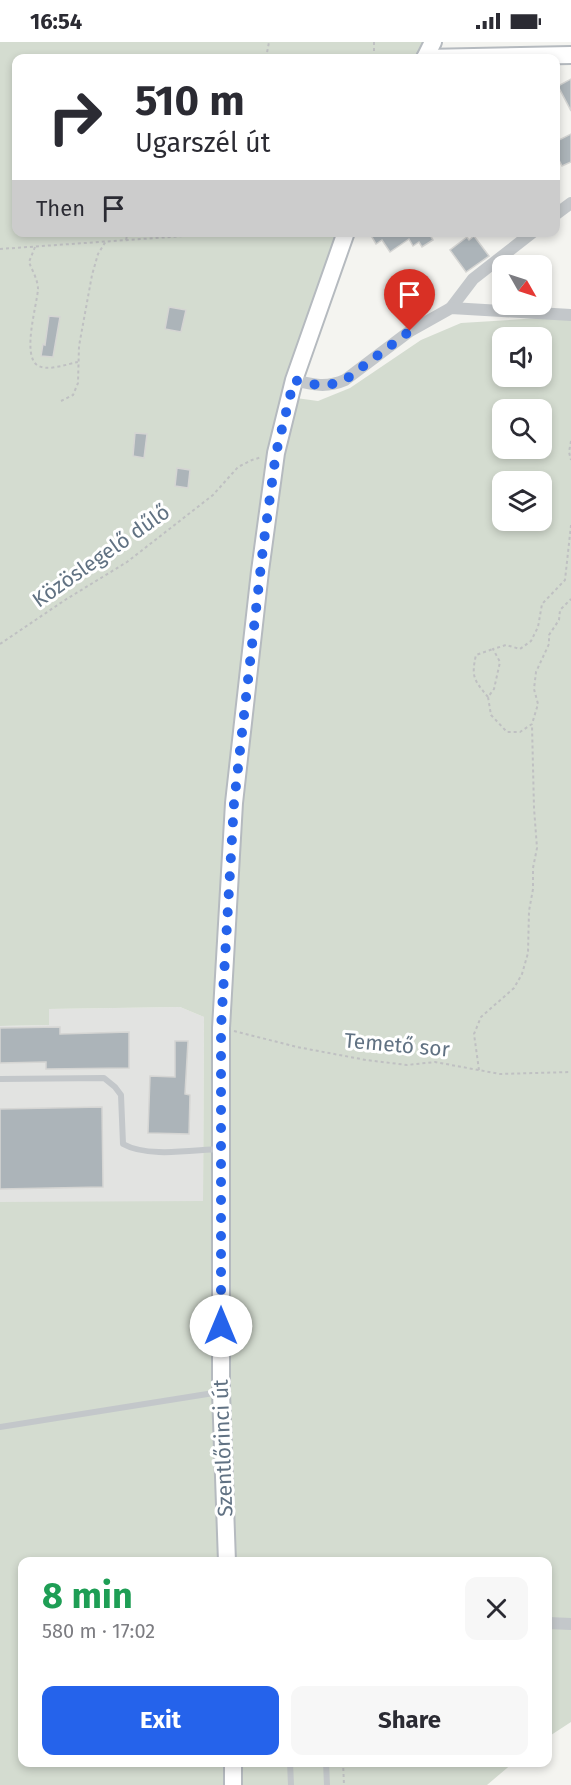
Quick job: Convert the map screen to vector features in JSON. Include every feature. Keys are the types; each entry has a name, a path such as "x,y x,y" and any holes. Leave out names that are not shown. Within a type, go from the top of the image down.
{"main road":[{"name":"Szentlőrinci út","path":"227,1557 221,1392 221,1028 234,803 260,571 276,453 294,380 344,237"},
{"path":"233,1767 233,1785"}],"street":[{"path":"294,380 317,386 334,385 345,380 410,331 451,308 473,279 527,237"},
{"path":"451,308 571,315"},
{"path":"552,1623 571,1624"}],"lane":[{"path":"0,1079 104,1078 121,1095 123,1144 133,1149 155,1152 221,1149"},
{"path":"0,1426 221,1392"},
{"path":"290,1767 291,1785"},
{"path":"326,1767 327,1785"}],"path":[{"path":"0,249 169,237"},
{"path":"61,401 73,395 78,382 79,346 92,275 98,254 106,241"},
{"path":"35,247 29,262 38,286 31,337 31,356 36,364 44,367 78,362"},
{"path":"571,441 569,452 571,460"},
{"name":"Közöslegelő dűlő","path":"0,644 64,600 127,562 213,495 237,467 252,459 276,453"},
{"path":"532,724 520,732 507,732 491,715 488,697 478,685 472,671 476,656 506,645 520,649 531,641 538,627 542,603 565,580 571,525"},
{"path":"479,1070 474,1034 481,1017 514,988 522,974 528,953 529,911 537,848 532,724 538,704 534,689 536,672 549,644 549,635 559,620 560,610 571,598"},
{"path":"488,697 494,689 500,662 493,649"},
{"name":"Temető sor","path":"221,1028 297,1047 366,1060 407,1065 435,1062 500,1074 571,1072"},
{"path":"343,1767 344,1785"}],"shaded area":[{"path":"0,42 425,42 419,54 12,54 12,237 337,237 284,381 281,396 318,401 350,388 421,340 461,323 571,316 571,1722 552,1734 552,1557 18,1557 18,1767 508,1767 487,1785 0,1785 0,1202 203,1201 204,1017 180,1007 49,1009 49,1025 0,1026"},
{"path":"180,1007 204,1017 203,1202 0,1202 0,1026 49,1025 49,1009"}],"building":[{"path":"571,79 571,111 560,90 560,85"},
{"path":"571,134 571,162 562,166 560,162 560,140"},
{"path":"372,237 431,237 433,240 422,247 419,242 413,246 409,239 390,252 382,240 376,244"},
{"path":"467,237 469,240 475,237 489,256 466,272 450,250"},
{"path":"169,307 186,310 181,332 165,329"},
{"path":"49,316 60,317 53,357 41,356"},
{"path":"135,433 147,434 144,458 133,456"},
{"path":"177,468 190,470 188,488 175,486"},
{"path":"60,1027 60,1034 129,1032 129,1068 46,1069 46,1062 0,1063 0,1028"},
{"path":"175,1041 188,1041 185,1094 190,1095 189,1134 148,1133 150,1076 175,1077"},
{"path":"102,1107 103,1187 0,1189 0,1109"}],"route":[{"path":"221,1326 221,1028 234,803 260,571 276,453 294,380 317,386 334,385 345,380 410,331"}]}
